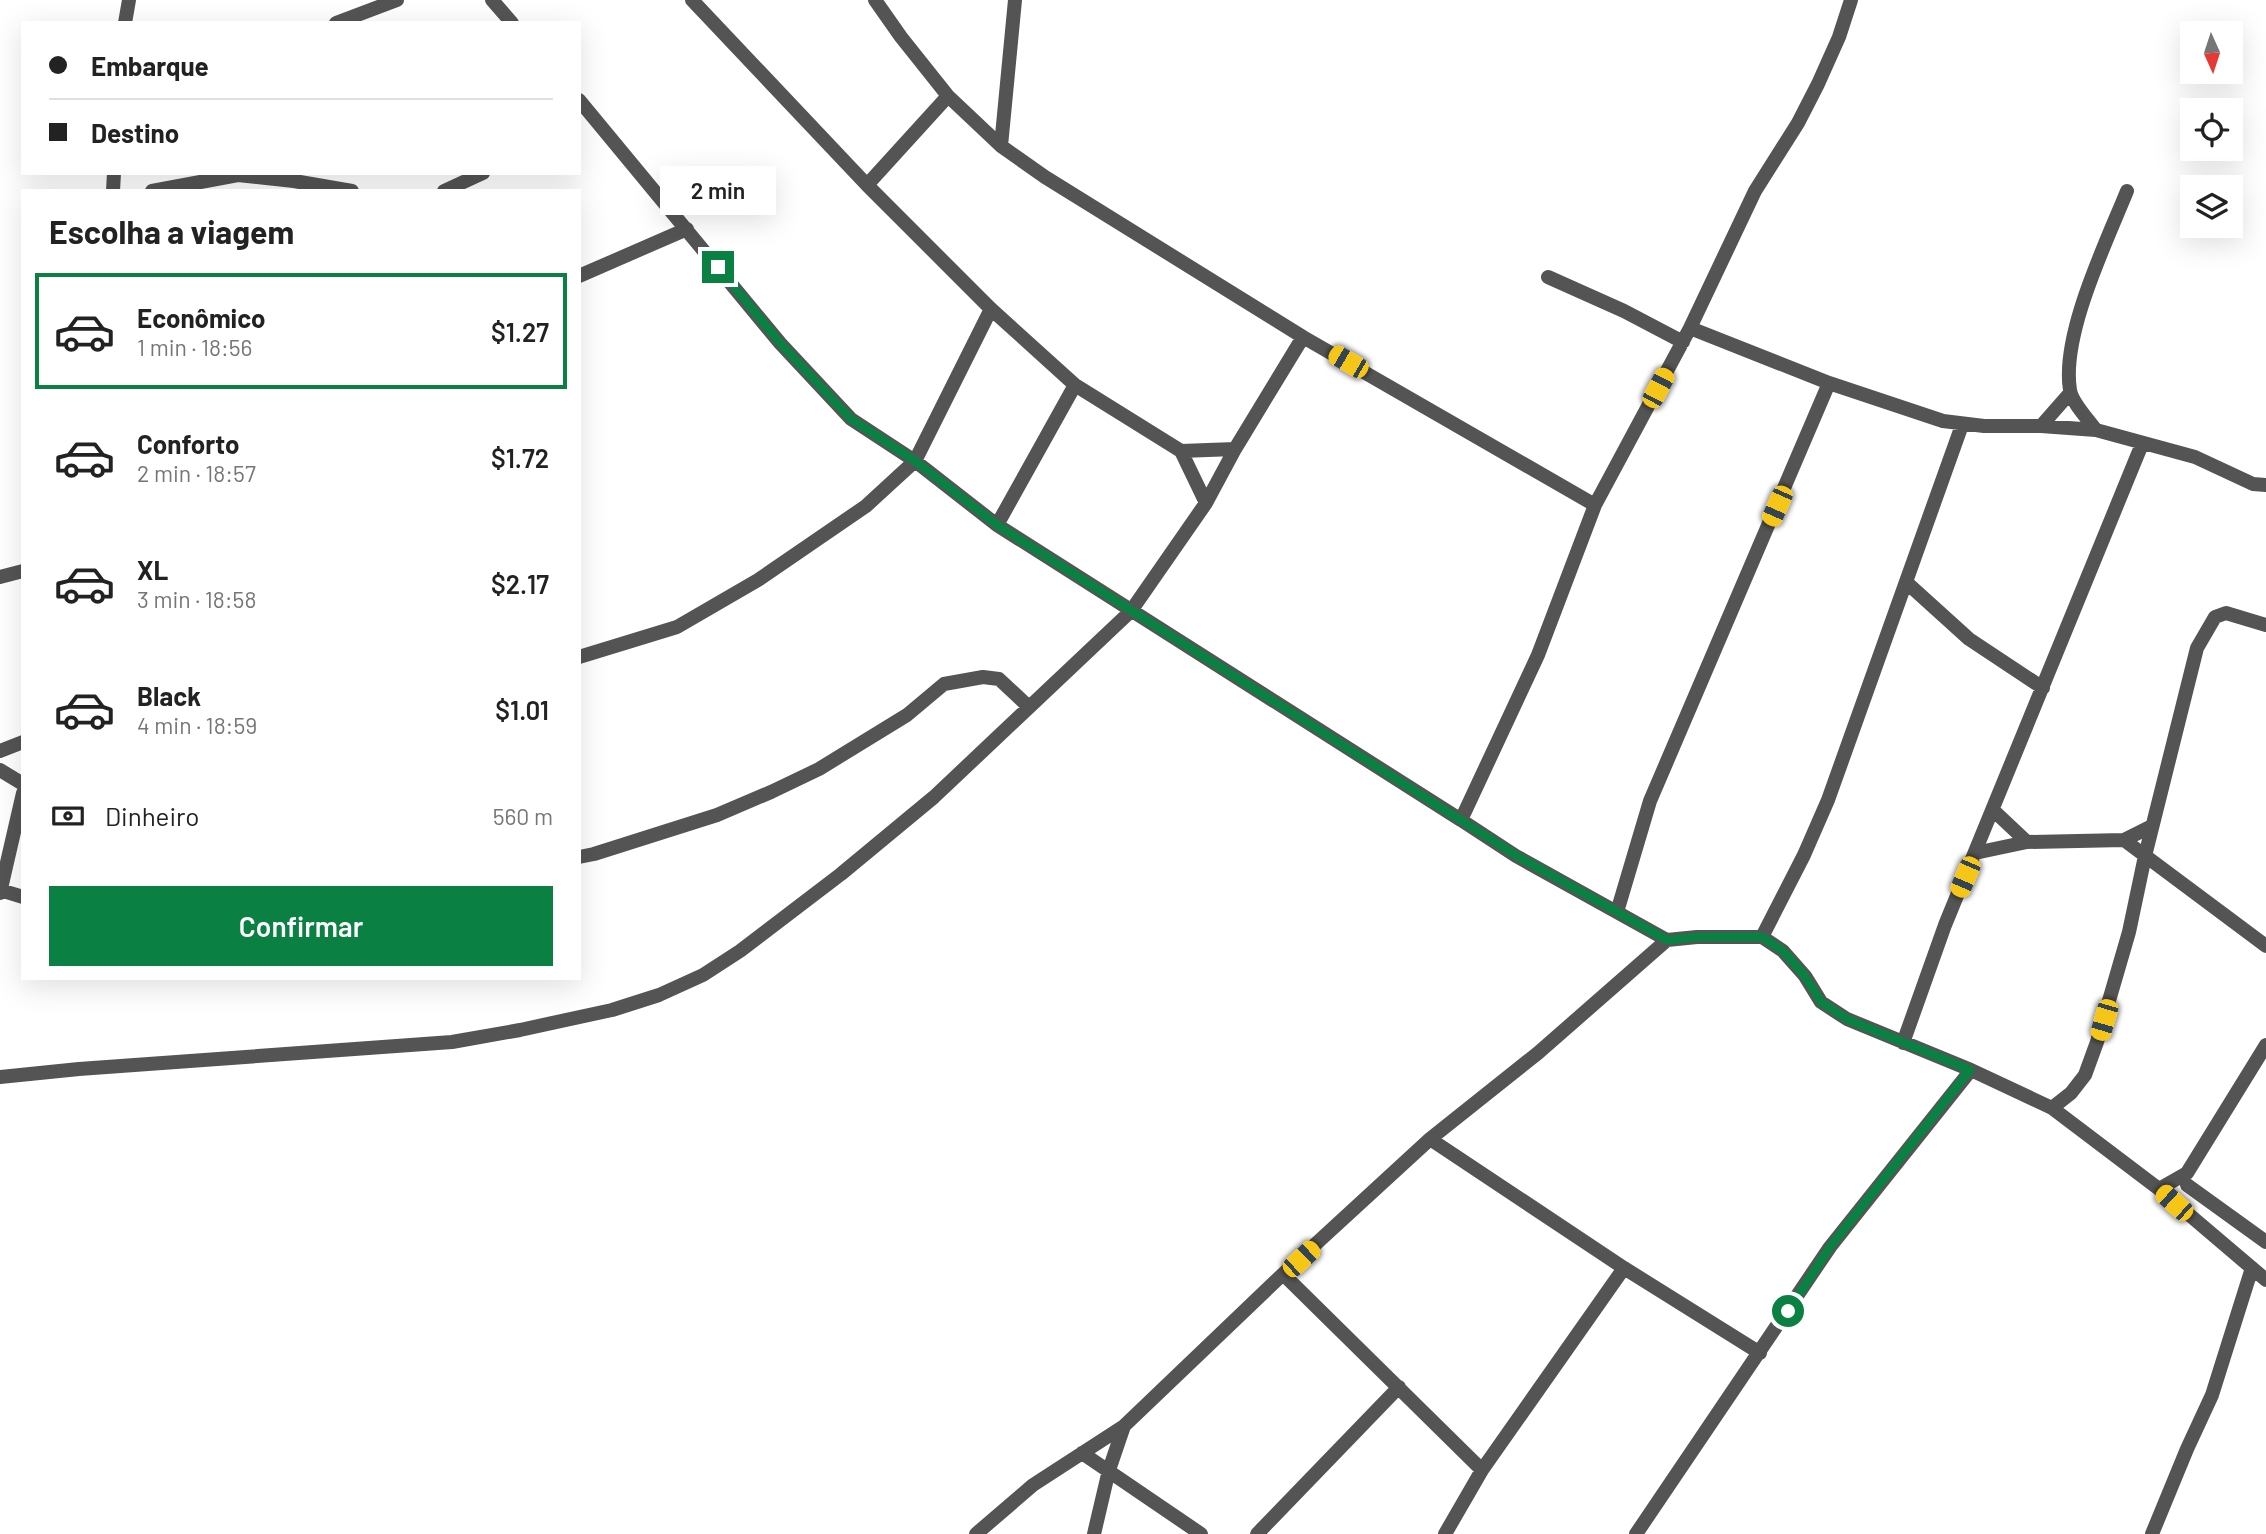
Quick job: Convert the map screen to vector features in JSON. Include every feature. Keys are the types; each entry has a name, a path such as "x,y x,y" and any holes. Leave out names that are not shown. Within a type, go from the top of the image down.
{"street":[{"path":"125,21 129,0"},
{"path":"341,21 397,0"},
{"path":"492,0 510,21"},
{"path":"692,0 867,186 991,309 1075,385 1181,451 1206,503"},
{"path":"875,0 947,96 1001,146 1112,220 1303,337 1595,505"},
{"path":"1001,146 1015,0"},
{"path":"1461,820 1538,654 1595,505 1687,335 1755,191 1798,123 1839,37 1851,0"},
{"path":"867,186 947,96"},
{"path":"582,107 780,343 851,419 915,461 997,525 1517,856 1667,940 1762,937 1783,951 1805,976 1821,1002 1847,1019 1970,1070 2052,1108 2159,1189 2266,1280"},
{"path":"163,189 238,175 341,189"},
{"path":"448,189 479,175"},
{"path":"2096,430 2070,393 2072,340 2095,269 2127,191"},
{"path":"581,275 687,229"},
{"path":"1548,277 1624,311 1687,335 1943,421 1962,425 2096,430 2196,457 2252,484 2266,485"},
{"path":"581,656 677,626 758,580 866,506 915,461 991,309"},
{"path":"0,1077 452,1042 612,1010 659,995 703,975 740,951 841,874 934,797 1131,611 1206,503 1303,337"},
{"path":"1617,912 1650,801 1829,383"},
{"path":"997,525 1075,385"},
{"path":"2041,426 2070,393"},
{"path":"1762,937 1804,855 1828,800 1962,425"},
{"path":"1903,1042 1945,925 2142,444"},
{"path":"1181,451 1235,450"},
{"path":"0,577 21,572"},
{"path":"1906,582 1969,639 2043,688"},
{"path":"2052,1108 2071,1093 2085,1075 2097,1042 2129,932 2152,826 2197,648 2215,617 2227,613 2266,625"},
{"path":"581,857 705,818 820,769 907,715 944,684 983,677 999,679 1029,707"},
{"path":"0,751 21,743"},
{"path":"0,770 21,783"},
{"path":"21,802 0,891 21,896"},
{"path":"1993,810 2027,842"},
{"path":"1975,853 2027,842 2124,840 2152,826"},
{"path":"2124,840 2266,946"},
{"path":"976,1534 1033,1485 1124,1426 1430,1139 1538,1053 1667,940"},
{"path":"2189,1216 2187,1179 2266,1045"},
{"path":"1636,1534 1830,1247 1970,1070"},
{"path":"1430,1139 1624,1268 1760,1353"},
{"path":"2159,1189 2187,1179"},
{"path":"2187,1179 2266,1242"},
{"path":"1445,1534 1482,1470 1624,1268"},
{"path":"2152,1534 2212,1395 2252,1268"},
{"path":"1283,1275 1482,1470"},
{"path":"1257,1534 1399,1387"},
{"path":"1094,1534 1109,1470 1124,1426"},
{"path":"1082,1452 1201,1534"}],"route":[{"path":"718,267 780,343 851,419 915,461 997,525 1517,856 1667,940 1762,937 1783,951 1805,976 1821,1002 1847,1019 1970,1070 1830,1247 1788,1311"}]}
